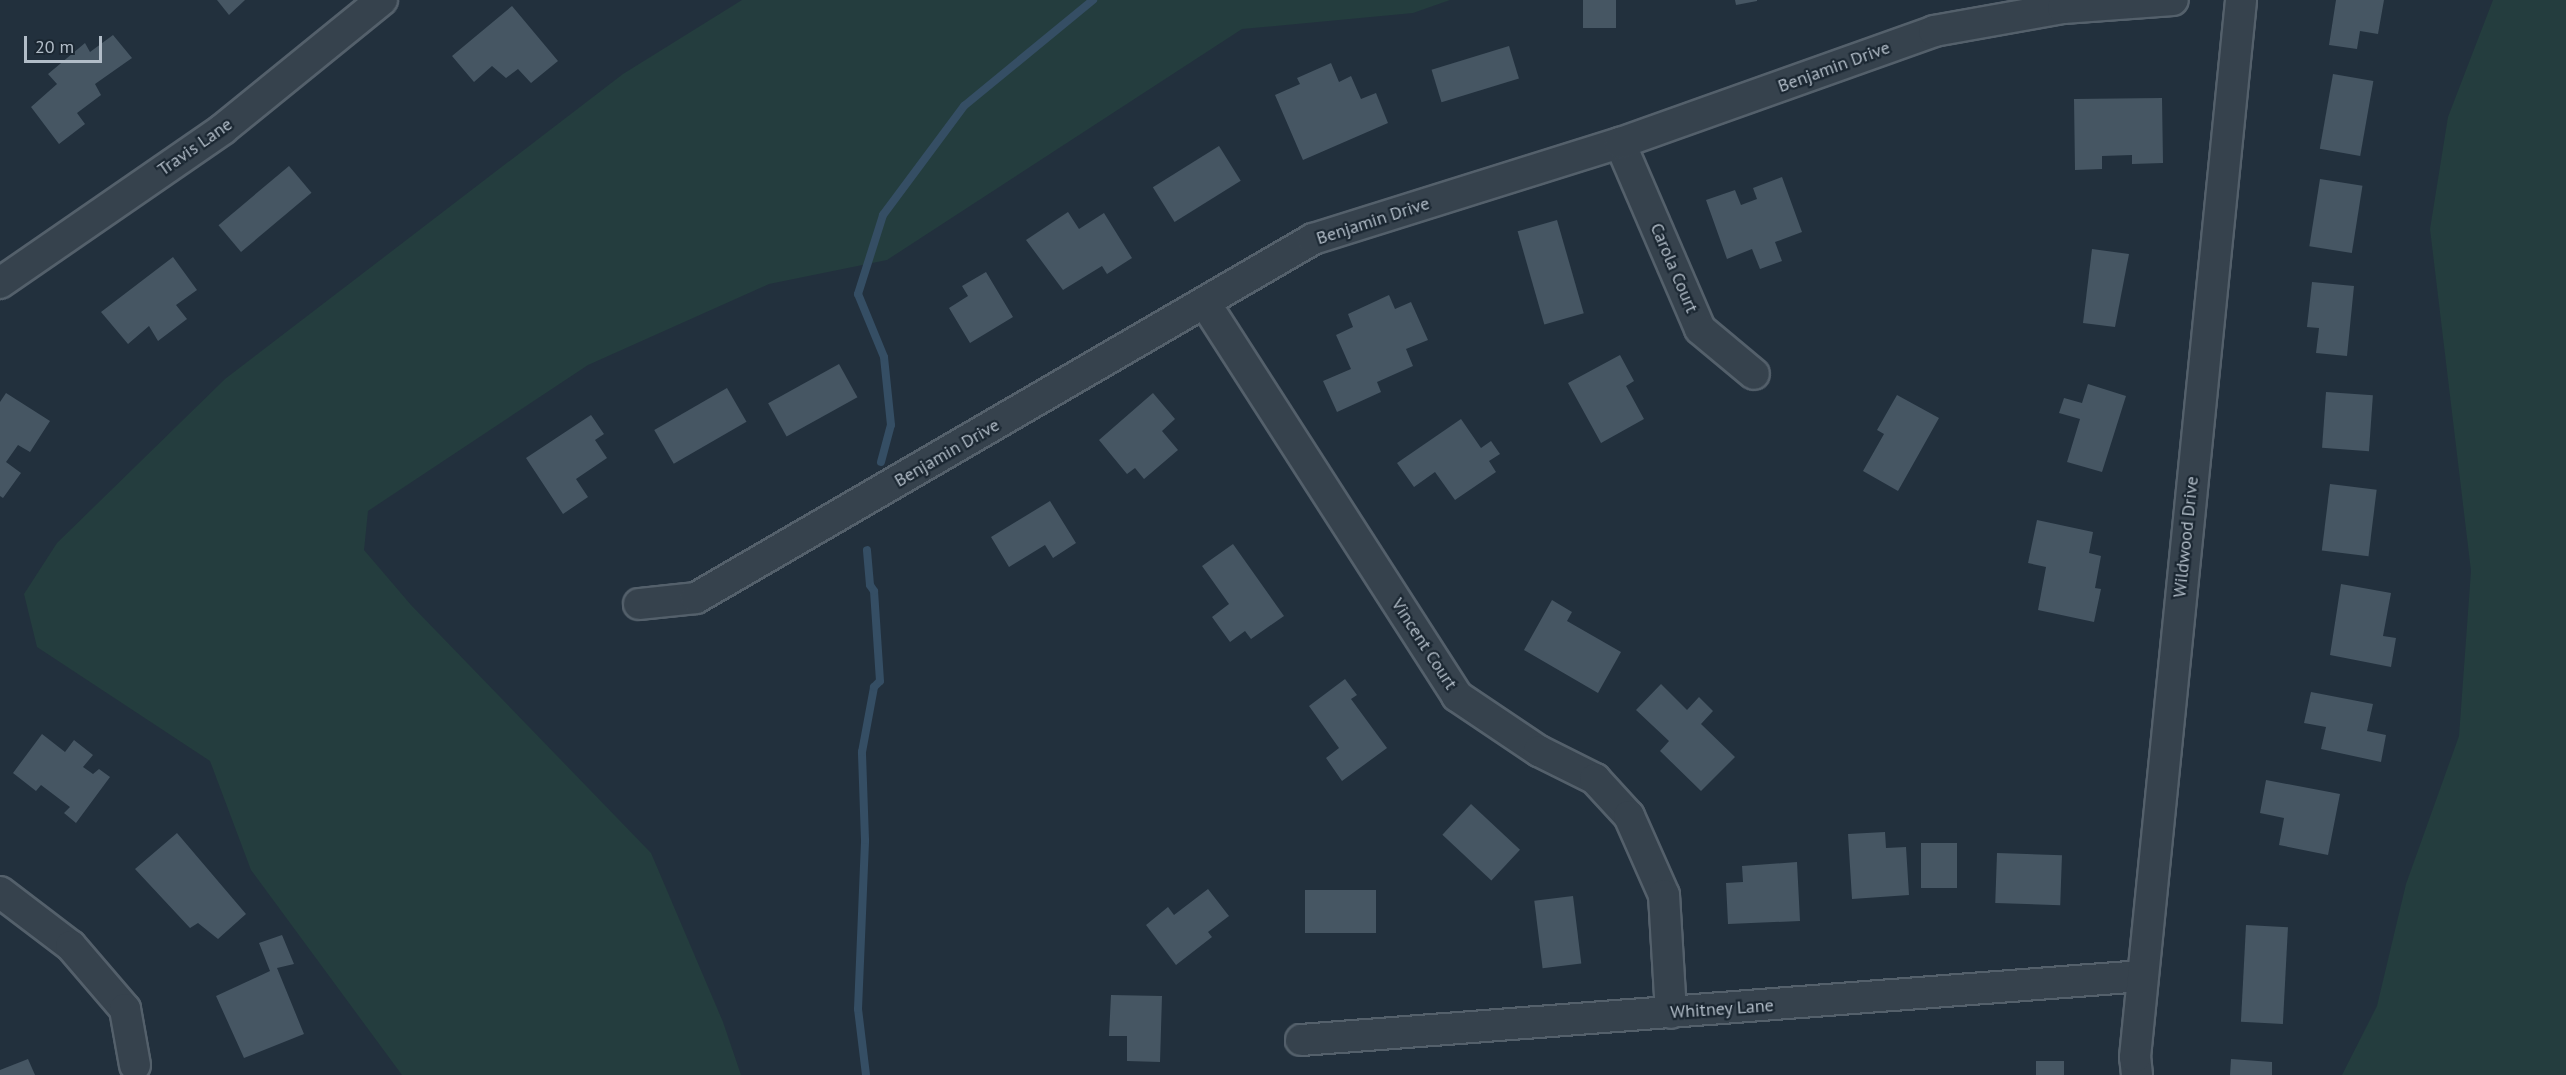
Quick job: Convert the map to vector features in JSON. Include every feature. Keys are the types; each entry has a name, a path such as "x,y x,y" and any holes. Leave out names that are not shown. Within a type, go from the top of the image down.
{"street":[{"name":"Travis Lane","path":"0,284 223,129 382,0"},
{"name":"Benjamin Drive","path":"639,604 696,598 1313,239 1620,143 1934,31 2063,8 2173,0"},
{"name":"Wildwood Drive","path":"2137,1075 2143,976 2241,0"},
{"name":"Carola Court","path":"1620,143 1700,329 1754,374"},
{"name":"Vincent Court","path":"1205,303 1457,696 1539,752 1595,779 1629,816 1664,895 1671,1012"},
{"path":"0,892 71,946 125,1009 135,1065"},
{"name":"Whitney Lane","path":"1301,1040 2143,976"}],"green space":[{"path":"742,0 1450,0 1413,13 1242,29 887,260 769,284 588,365 368,511 364,550 411,605 651,853 723,1022 741,1075 402,1075 251,870 210,761 37,647 24,594 57,543 225,379 623,74"},
{"path":"2493,0 2566,0 2566,1075 2342,1075 2377,1006 2406,884 2459,736 2471,571 2430,229 2448,117"}],"building":[{"path":"217,0 245,0 229,15"},
{"path":"1583,0 1616,0 1616,28 1583,28"},
{"path":"1735,0 1757,0 1757,1 1736,5"},
{"path":"2336,0 2384,0 2378,34 2360,31 2357,49 2329,45"},
{"path":"512,6 558,61 531,83 518,69 506,78 492,66 474,82 452,56"},
{"path":"113,35 132,58 95,84 101,95 77,113 85,124 59,144 31,107 57,84 48,74 85,43 90,52"},
{"path":"1509,46 1519,79 1441,102 1432,70"},
{"path":"1331,63 1339,82 1351,76 1361,99 1376,93 1388,123 1303,160 1275,95 1300,84 1297,78"},
{"path":"2333,74 2373,81 2360,156 2320,149"},
{"path":"2162,98 2163,163 2132,164 2132,155 2102,156 2102,169 2075,170 2074,99"},
{"path":"1219,146 1241,181 1175,222 1153,187"},
{"path":"289,166 311,193 241,252 219,225"},
{"path":"1782,177 1802,232 1775,242 1782,261 1760,269 1752,249 1727,259 1706,200 1735,190 1741,205 1757,199 1753,188"},
{"path":"2320,179 2362,186 2352,253 2309,246"},
{"path":"1068,212 1079,229 1104,213 1132,258 1107,274 1102,266 1063,290 1026,240"},
{"path":"1557,220 1584,313 1544,325 1518,231"},
{"path":"2092,249 2129,254 2115,327 2083,323"},
{"path":"173,257 197,290 176,305 187,319 158,341 149,326 128,344 101,312"},
{"path":"986,272 1013,317 970,343 949,308 968,296 962,286"},
{"path":"2312,282 2354,286 2347,356 2316,353 2319,328 2307,327"},
{"path":"1389,295 1395,309 1411,302 1428,340 1406,349 1413,366 1377,382 1381,392 1337,412 1323,381 1351,369 1336,335 1353,327 1348,314"},
{"path":"1620,355 1634,381 1626,386 1644,419 1601,443 1568,383"},
{"path":"839,364 857,397 787,437 768,403"},
{"path":"2088,384 2126,396 2102,472 2067,462 2080,419 2059,413 2064,398 2082,403"},
{"path":"727,388 746,422 674,464 654,430"},
{"path":"2326,392 2373,395 2369,451 2322,448"},
{"path":"6,393 50,421 30,452 18,445 6,462 21,473 3,498 0,496 0,402"},
{"path":"1153,393 1175,419 1162,431 1178,450 1144,479 1135,468 1127,474 1099,440"},
{"path":"1897,395 1939,418 1898,491 1863,471 1884,434 1877,430"},
{"path":"591,415 604,434 595,440 607,458 576,479 588,497 563,514 526,458"},
{"path":"1461,419 1481,448 1491,441 1500,454 1489,461 1496,472 1455,500 1435,472 1414,487 1397,463"},
{"path":"2330,484 2377,490 2368,556 2322,551"},
{"path":"1050,501 1076,543 1053,558 1045,545 1009,567 991,537"},
{"path":"2037,520 2093,532 2089,553 2101,556 2095,588 2101,589 2094,622 2038,610 2046,567 2028,563"},
{"path":"1233,544 1284,616 1251,639 1245,631 1230,642 1212,617 1229,604 1202,566"},
{"path":"2341,584 2391,593 2383,636 2396,638 2391,667 2330,655"},
{"path":"1552,600 1572,612 1567,621 1621,652 1598,693 1524,650"},
{"path":"1345,679 1357,695 1351,699 1387,748 1342,781 1326,758 1339,748 1309,706"},
{"path":"1661,684 1687,710 1699,697 1713,711 1701,724 1735,757 1701,791 1660,751 1669,741 1636,710"},
{"path":"2311,692 2373,704 2367,731 2386,735 2381,762 2321,749 2326,727 2304,723"},
{"path":"42,734 65,752 74,740 93,755 83,767 93,774 99,769 110,777 76,823 64,813 70,807 41,785 36,791 13,773"},
{"path":"2266,780 2340,794 2328,855 2279,845 2284,818 2260,813"},
{"path":"1471,804 1520,850 1491,880 1442,835"},
{"path":"1885,832 1886,848 1906,847 1909,895 1852,899 1848,834"},
{"path":"177,833 246,914 218,939 198,923 190,928 135,869"},
{"path":"1921,843 1957,843 1957,888 1921,888"},
{"path":"1997,853 2062,855 2060,905 1995,903"},
{"path":"1797,862 1800,921 1728,924 1726,883 1743,882 1742,866"},
{"path":"1208,889 1229,916 1208,932 1212,937 1176,965 1146,925 1168,907 1174,915"},
{"path":"1305,890 1376,890 1376,933 1305,933"},
{"path":"1573,896 1581,963 1543,968 1534,901"},
{"path":"2246,925 2288,927 2283,1024 2241,1022"},
{"path":"282,935 294,964 277,968 304,1034 244,1058 216,996 270,971 259,943"},
{"path":"1111,995 1162,996 1160,1062 1127,1061 1127,1036 1109,1036"},
{"path":"28,1059 35,1075 0,1075 0,1070"},
{"path":"2231,1059 2272,1062 2272,1075 2230,1075"},
{"path":"2036,1061 2064,1061 2064,1075 2036,1075"}],"waterway":[{"path":"881,462 891,425 884,357 858,294 883,215 964,106 1093,0"},
{"path":"866,1075 858,1009 865,840 862,752 874,687 880,681 874,591 870,585 867,550"}]}
